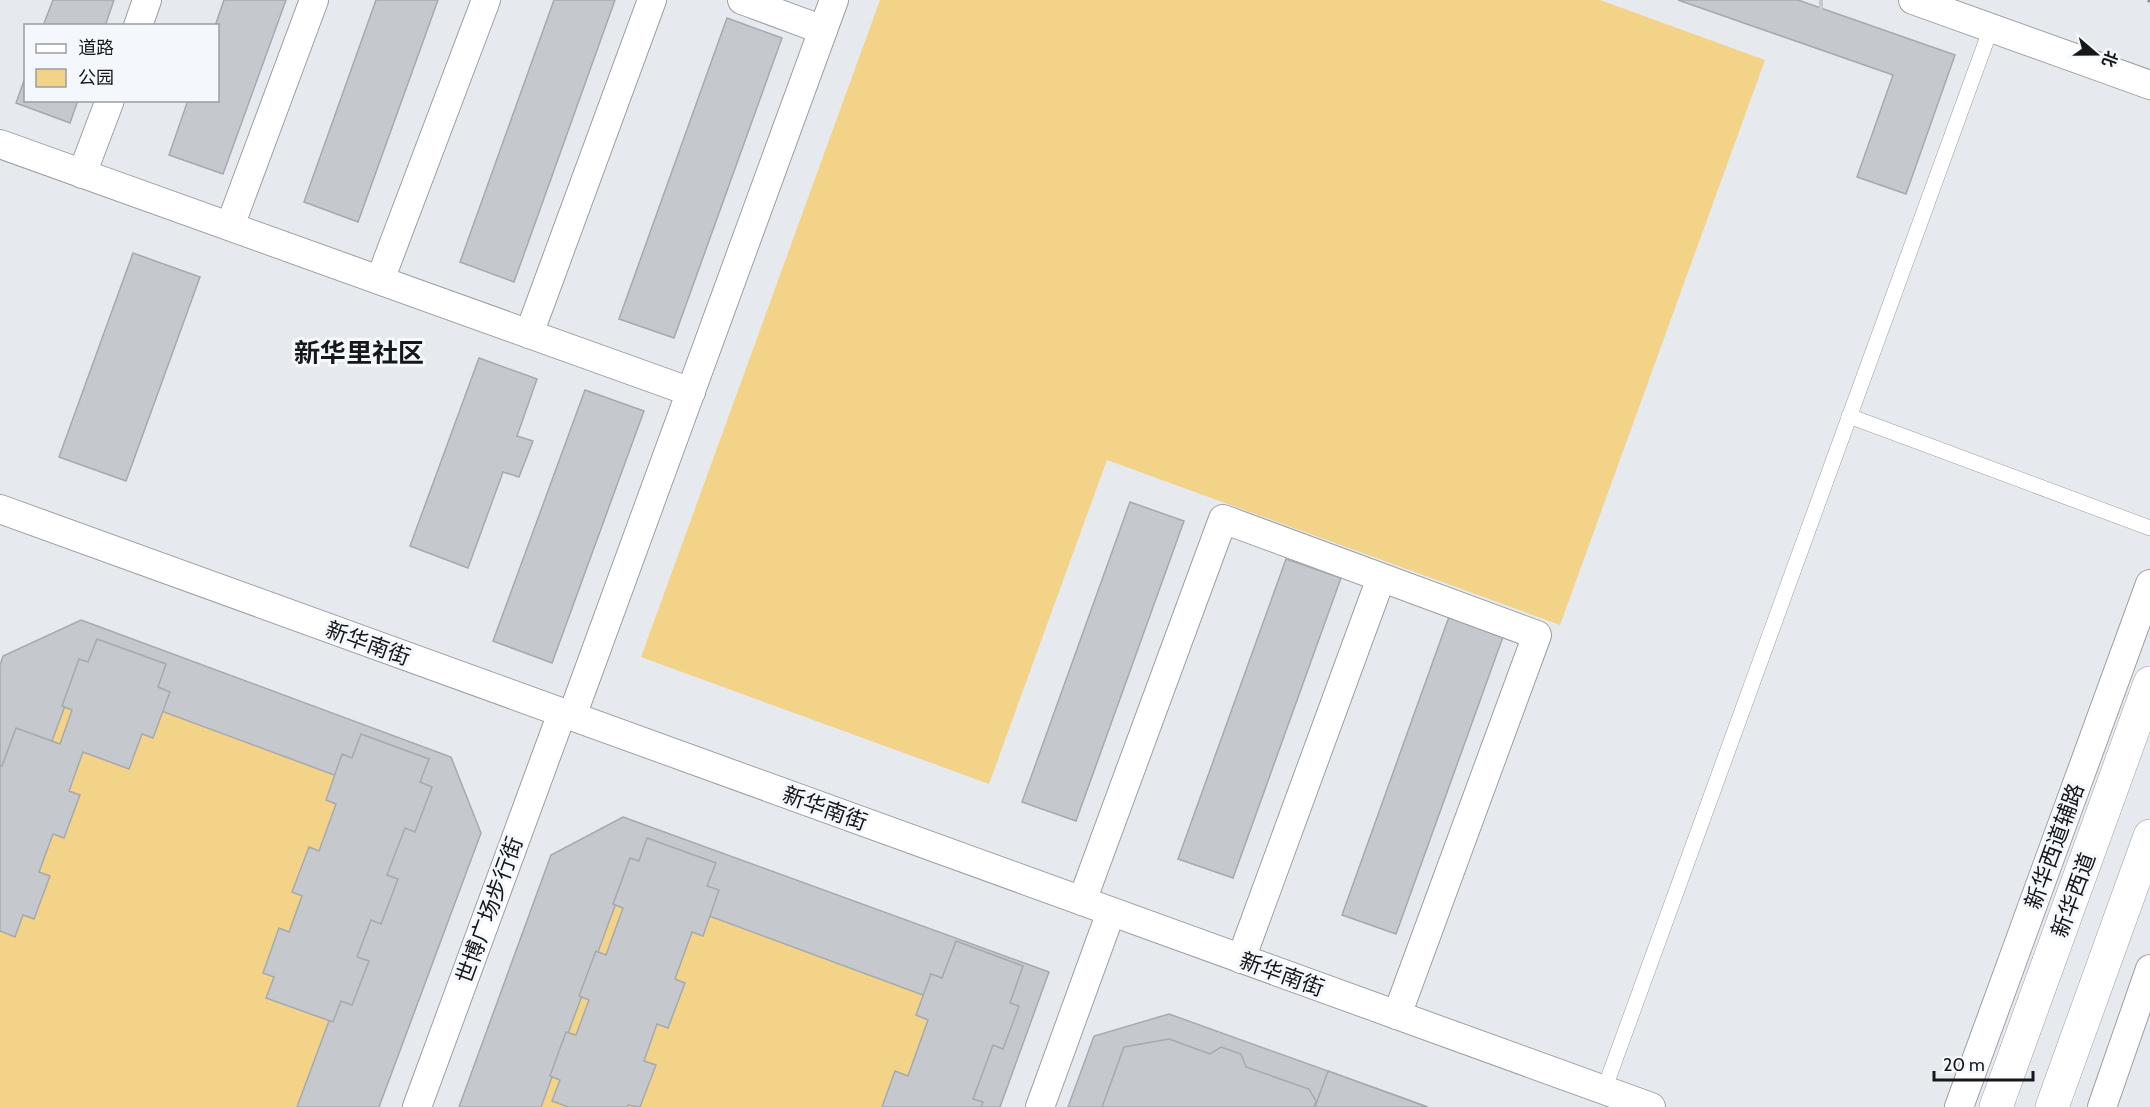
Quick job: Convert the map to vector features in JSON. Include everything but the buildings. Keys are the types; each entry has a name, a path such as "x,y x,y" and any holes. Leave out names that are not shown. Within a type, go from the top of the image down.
{"main road":[{"name":"新华西道","path":"1996,1107 2150,682"},
{"path":"2052,1107 2150,836"}],"street":[{"path":"139,24 147,0"},
{"path":"230,226 314,0"},
{"path":"380,280 486,0"},
{"path":"529,334 652,0"},
{"path":"742,0 824,30"},
{"name":"世博广场步行街","path":"417,1107 691,392 834,0"},
{"path":"1913,0 2150,85"},
{"path":"1958,0 1990,28"},
{"path":"82,174 109,102"},
{"path":"0,144 691,392"},
{"name":"新华南街","path":"0,509 1651,1107"},
{"path":"1082,901 1223,519 1537,635 1397,1015"},
{"path":"1241,958 1382,578"},
{"name":"新华西道辅路","path":"1959,1107 2150,584"},
{"path":"1040,1107 1111,912"},
{"path":"2102,1107 2150,969"}],"lane":[{"path":"1604,1090 1990,28"},
{"path":"1849,416 2150,528"}],"green space":[{"path":"880,0 1600,0 1765,60 1560,625 1107,460 989,784 641,657"},
{"path":"75,679 410,803 297,1107 0,1107 0,881"},
{"path":"623,884 958,1008 922,1107 541,1107"}],"district":[{"name":"新华里社区","path":"359,353"}]}
